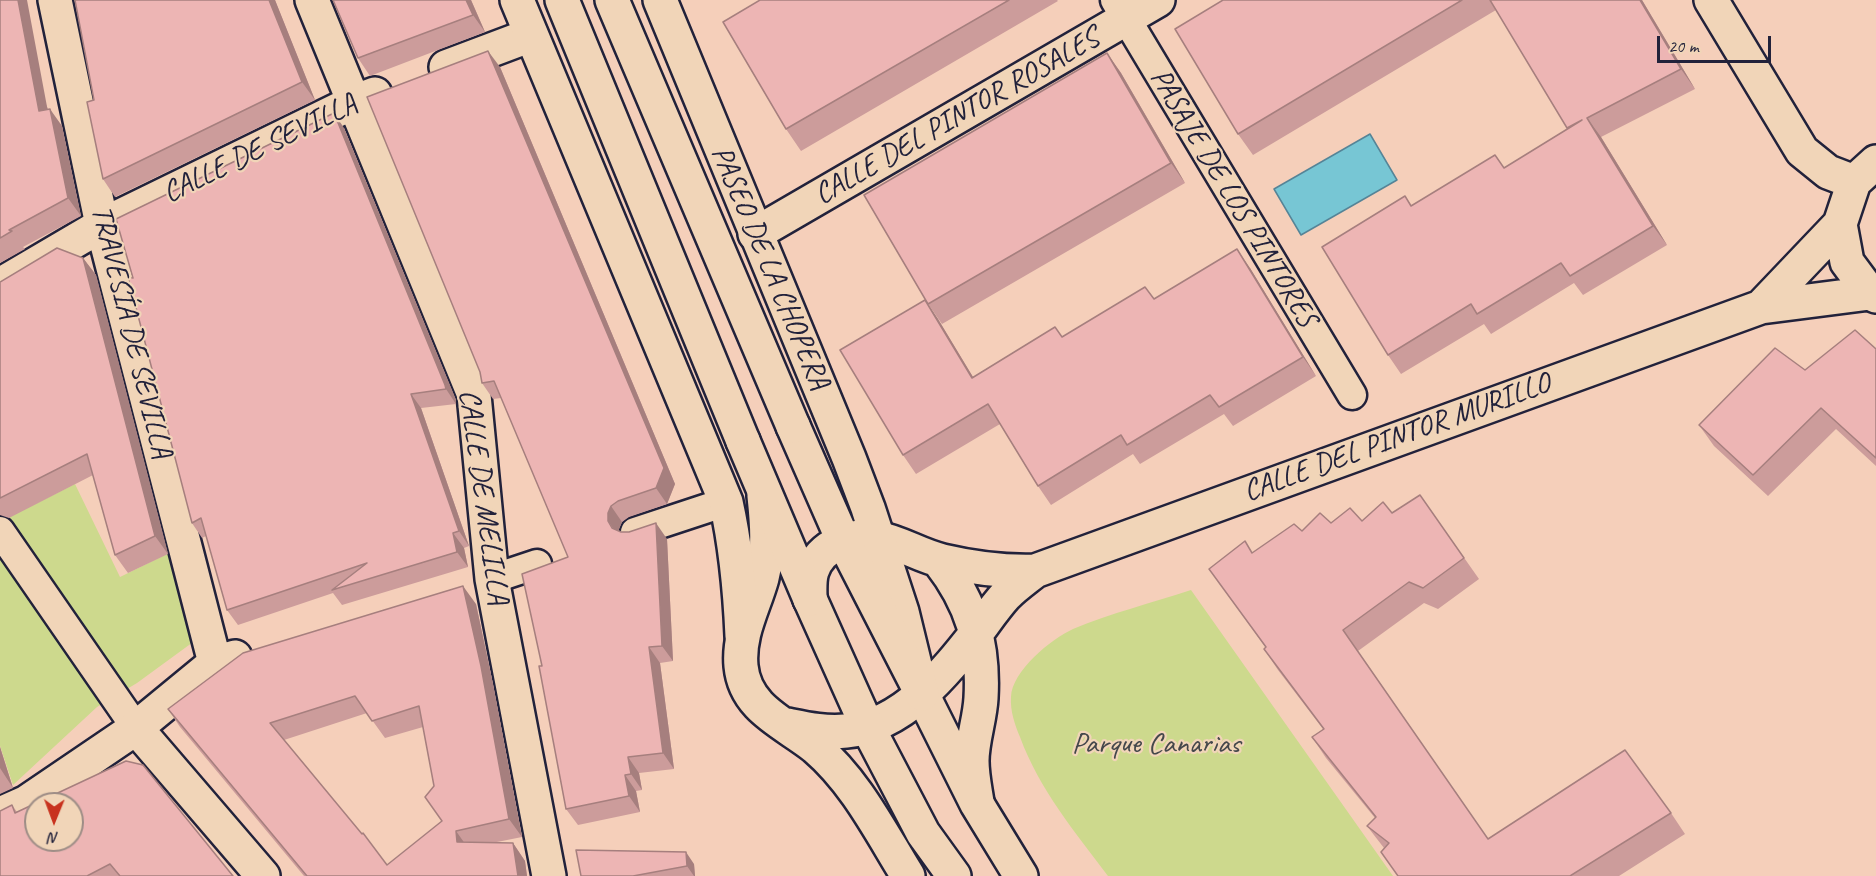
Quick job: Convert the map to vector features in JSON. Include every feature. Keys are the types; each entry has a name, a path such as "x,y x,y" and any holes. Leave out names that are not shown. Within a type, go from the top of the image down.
{"main road":[{"name":"TRAVESÍA DE SEVILLA","path":"55,0 102,225 215,663"},
{"name":"CALLE DE MELILLA","path":"312,0 474,395 492,579 549,876"},
{"path":"517,0 726,502 736,555 742,636 741,669 748,688 757,705 834,764 851,785 908,876"},
{"path":"562,0 762,488 810,599 867,726 923,833 954,876"},
{"name":"PASEO DE LA CHOPERA","path":"612,0 812,469 855,535 922,694 977,804 1021,876"},
{"name":"PASEO DE LA CHOPERA","path":"660,0 849,459 855,535"},
{"name":"CALLE DEL PINTOR ROSALES","path":"755,234 1120,9 1158,0"},
{"path":"1711,0 1802,151 1828,172 1865,172 1840,224 1847,262 1873,294"},
{"name":"CALLE DE SEVILLA","path":"0,285 102,225 354,102 531,35"},
{"name":"CALLE DEL PINTOR MURILLO","path":"1761,307 1840,224"},
{"name":"CALLE DEL PINTOR MURILLO","path":"1035,571 1761,307 1873,294"},
{"path":"742,636 757,597 767,551 767,524 762,488"},
{"path":"810,599 810,580 819,559 829,549 855,535 939,561 1009,572 1035,571"},
{"name":"PASEO DE LA CHOPERA","path":"939,561 951,576 977,632 981,697 972,761 977,804"},
{"path":"782,724 819,732 848,731 887,718 922,694 1007,594 1035,571"},
{"path":"459,589 492,579"},
{"path":"0,813 27,802 136,728 215,663 259,650"},
{"path":"136,728 263,876"}],"street":[{"name":"PASAJE DE LOS PINTORES","path":"1120,9 1352,395"},
{"path":"634,532 726,502"},
{"path":"0,531 136,728"},
{"path":"492,579 537,564"}],"green space":[{"path":"75,484 120,577 175,550 200,637 137,683 97,707 13,785 0,746 0,528 11,516"},
{"name":"Parque Canarias","path":"1191,590 1393,876 1108,876 1071,826 1047,792 1016,728 1011,697 1018,677 1044,648 1073,629"}],"water":[{"path":"1370,134 1397,180 1301,235 1274,189"}],"building":[{"path":"0,0 18,0 39,111 50,109 68,198 9,230 12,231 0,238"},
{"path":"75,0 269,0 302,82 103,179 87,102 94,100"},
{"path":"333,0 466,0 473,15 358,58"},
{"path":"760,0 1009,0 786,129 723,22"},
{"path":"1223,0 1462,0 1238,134 1175,29"},
{"path":"1490,0 1640,0 1681,69 1587,118 1653,226 1570,276 1561,263 1477,314 1471,304 1388,355 1322,247 1405,196 1411,206 1495,155 1504,168 1582,120 1567,128"},
{"path":"488,51 664,468 656,488 618,501 611,506 608,513 608,521 612,528 621,532 629,532 656,523 662,646 649,647 663,753 628,757 631,774 625,775 629,796 566,809 539,666 542,666 522,574 568,557 494,381 482,383 480,372 367,97"},
{"path":"1107,53 1171,163 928,304 864,195"},
{"path":"334,113 445,385 446,389 411,394 459,531 453,533 457,552 332,590 367,563 227,610 201,518 192,523 128,277 133,278 116,219"},
{"path":"57,248 83,258 155,536 115,555 87,454 0,498 0,282"},
{"path":"1237,249 1303,357 1219,407 1210,395 1127,445 1121,435 1038,486 988,404 903,455 840,350 925,300 972,378 1055,327 1062,337 1145,287 1154,299"},
{"path":"1855,330 1876,349 1876,458 1821,408 1753,475 1699,425 1775,348 1805,370"},
{"path":"1420,495 1464,558 1423,588 1409,582 1343,630 1488,839 1625,750 1671,813 1570,876 1398,876 1381,852 1389,843 1367,826 1376,817 1312,737 1324,729 1264,649 1266,647 1209,569 1245,541 1252,553 1294,524 1302,531 1320,513 1331,523 1350,508 1362,521 1383,502 1392,513"},
{"path":"463,586 481,666 509,819 456,831 457,842 513,843 518,876 307,876 168,709 243,653","holes":["355,696 372,721 419,706 434,786 425,797 442,821 387,865 363,833 270,723"]},
{"path":"126,761 143,765 233,876 120,876 110,864 87,876 0,876 0,811 12,805 15,813 24,809 24,852 84,852 84,792 60,792"},
{"path":"576,850 686,852 687,866 633,876 581,876"}]}
